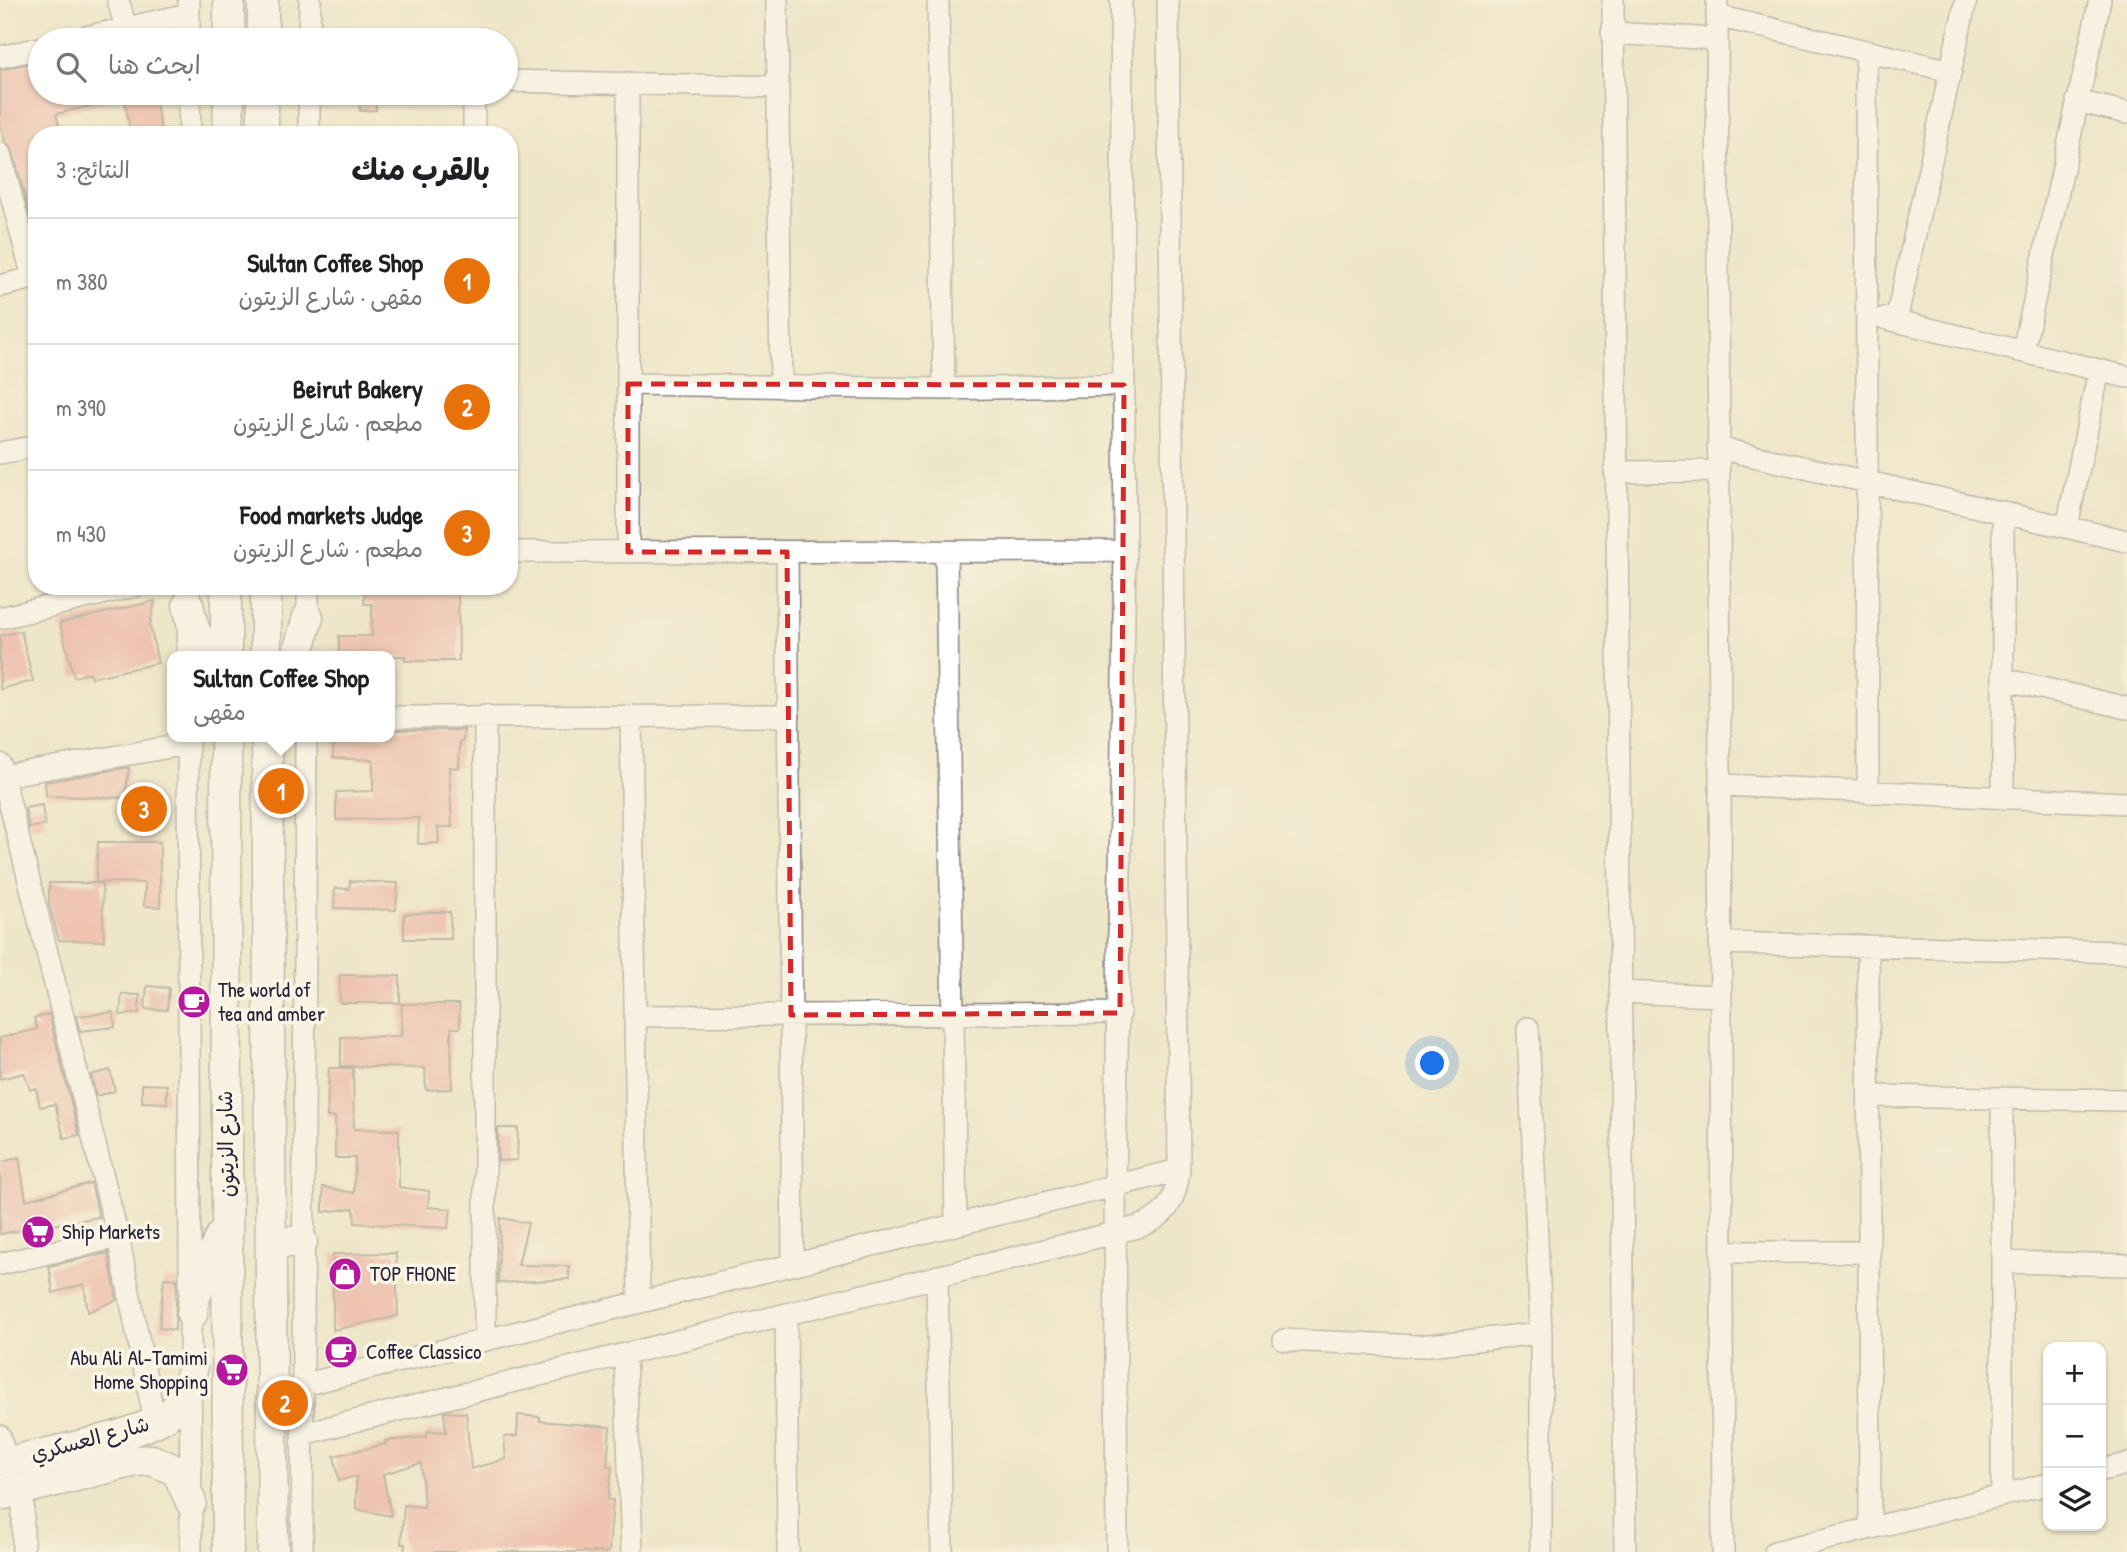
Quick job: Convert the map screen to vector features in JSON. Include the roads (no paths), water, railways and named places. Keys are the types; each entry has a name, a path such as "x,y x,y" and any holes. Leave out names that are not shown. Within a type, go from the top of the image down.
{"main road":[{"path":"229,0 229,28"},
{"path":"262,0 263,28"},
{"path":"229,105 229,126"},
{"path":"263,105 263,126"},
{"path":"188,595 193,626 205,651"},
{"path":"226,595 226,651"},
{"path":"266,595 266,651"},
{"path":"299,651 308,617"},
{"name":"شارع الزيتون","path":"226,742 224,963 228,1552"},
{"name":"شارع الزيتون","path":"268,742 267,965 273,1552"},
{"path":"226,882 243,893 253,892 267,878"},
{"path":"224,963 232,955 251,951 267,965"},
{"path":"192,1314 194,1299 216,1250 227,1202"},
{"path":"271,1242 302,1242"},
{"name":"شارع العسكري","path":"2,1454 126,1433 156,1422 176,1409 183,1399 192,1370"},
{"path":"126,1433 145,1435 149,1446 142,1458 128,1463"},
{"name":"شارع العسكري","path":"12,1492 128,1463 152,1460 166,1463 177,1471 191,1502"}],"street":[{"path":"118,0 126,28 189,7 189,28"},
{"path":"309,28 310,0"},
{"path":"777,0 781,387"},
{"path":"938,0 944,389"},
{"path":"1116,1552 1115,1185 1125,551 1121,0"},
{"path":"302,1434 1115,1232 1153,1222 1171,1206 1177,1189 1179,1170 1168,0"},
{"path":"1613,0 1625,1552"},
{"path":"1896,321 1966,0"},
{"path":"2023,351 2100,0"},
{"path":"1723,1552 1717,8 1866,51 1951,71"},
{"path":"1612,33 1717,39"},
{"path":"0,57 28,51"},
{"path":"1866,51 1868,792"},
{"path":"518,81 778,87"},
{"path":"628,83 628,552"},
{"path":"2077,101 2127,113"},
{"path":"189,105 190,126"},
{"path":"309,105 309,126"},
{"path":"474,105 474,126"},
{"path":"0,154 28,252"},
{"path":"0,286 28,279"},
{"path":"1867,314 2127,377"},
{"path":"2067,527 2099,370"},
{"path":"628,384 944,389 1124,385"},
{"path":"0,453 28,448"},
{"path":"1718,448 2127,541"},
{"path":"1615,472 1719,471"},
{"path":"2003,512 2003,798"},
{"path":"518,552 1125,551"},
{"path":"788,552 793,1264"},
{"path":"946,553 956,1224"},
{"path":"0,618 97,595"},
{"path":"188,595 188,651"},
{"path":"307,651 308,595"},
{"path":"2003,679 2127,708"},
{"path":"485,715 485,1340"},
{"path":"631,716 639,1302"},
{"path":"395,717 789,716"},
{"path":"156,1422 118,1237 10,857 1,770 182,742"},
{"path":"188,742 191,1552"},
{"path":"302,1552 306,742"},
{"path":"1720,785 2127,803"},
{"path":"1720,943 2127,952"},
{"path":"1868,946 1870,1528"},
{"path":"1620,992 1721,996"},
{"path":"635,1016 1119,1013"},
{"path":"1528,1028 1541,1333 1541,1552"},
{"path":"1869,1096 2127,1100"},
{"path":"2002,1099 2002,1495"},
{"path":"302,1385 1179,1170"},
{"path":"0,1264 118,1237"},
{"path":"1722,1252 1869,1252"},
{"path":"2002,1262 2127,1265"},
{"path":"937,1276 942,1552"},
{"path":"786,1314 788,1552"},
{"path":"1284,1340 1419,1346 1541,1333"},
{"path":"625,1354 632,1552"},
{"path":"2106,1470 2127,1464"},
{"path":"1775,1552 2043,1485"},
{"path":"12,1492 23,1552"}],"place":[{"name":"Sultan Coffee Shop","path":"281,791"},
{"name":"Food markets Judge","path":"144,809"},
{"name":"The world of tea and amber","path":"194,1002"},
{"name":"Ship Markets","path":"38,1232"},
{"name":"TOP FHONE","path":"345,1274"},
{"name":"Coffee Classico","path":"341,1352"},
{"name":"Abu Ali Al-Tamimi Home Shopping","path":"232,1370"},
{"name":"Beirut Bakery","path":"285,1403"}]}
